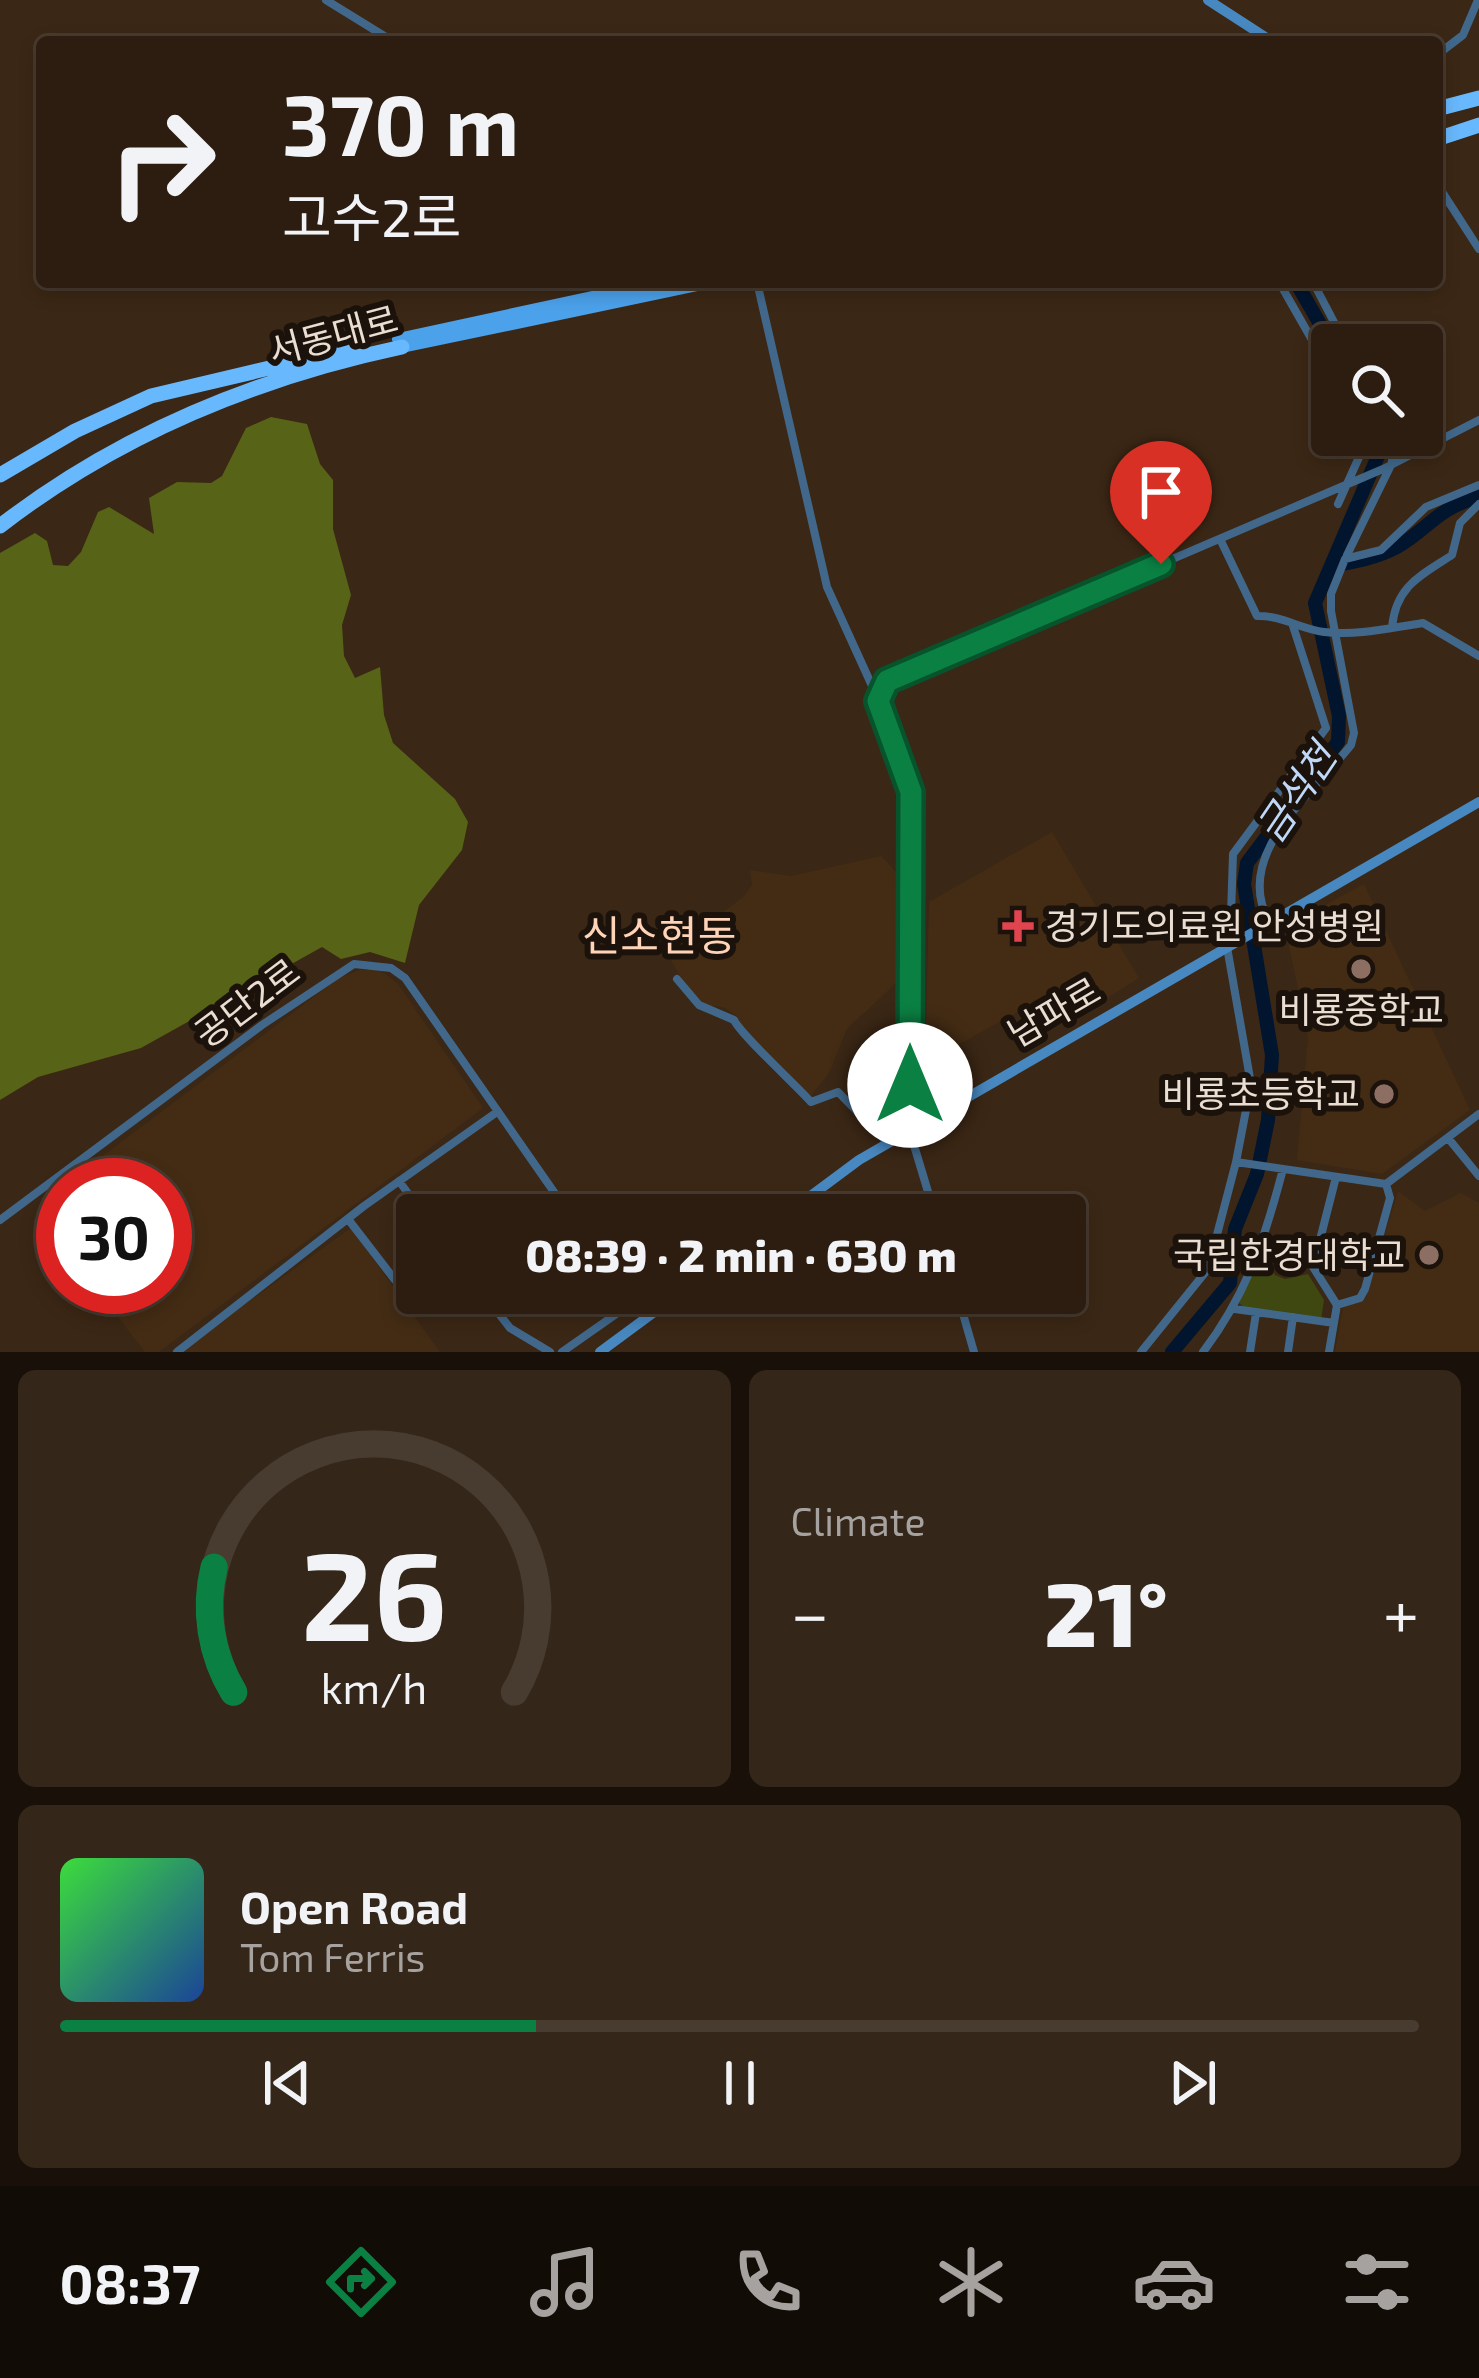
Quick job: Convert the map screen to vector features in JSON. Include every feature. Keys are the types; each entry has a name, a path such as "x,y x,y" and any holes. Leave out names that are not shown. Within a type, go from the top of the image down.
{"highway":[{"path":"1443,125 1474,113"},
{"path":"1443,125 1474,113"},
{"name":"서동대로","path":"0,475 75,430 152,396 400,343"},
{"name":"서동대로","path":"0,526 96,462 186,415 305,371 400,343"}],"main road":[{"name":"서동대로","path":"400,343 636,288"},
{"name":"서동대로","path":"400,343 681,288"}],"street":[{"path":"326,0 384,36"},
{"path":"1208,0 1264,36"},
{"path":"1463,35 1478,0"},
{"path":"1443,51 1479,29"},
{"path":"1443,193 1479,250"},
{"path":"758,288 827,587 878,701 911,792 910,1132 929,1194"},
{"path":"1282,288 1311,338"},
{"path":"1316,288 1335,324"},
{"path":"878,701 887,681 1387,467 1479,421"},
{"path":"1338,504 1361,456"},
{"path":"1391,456 1330,594 1333,633 1354,733 1351,745 1265,854 1257,895 1264,924 1479,802"},
{"path":"1344,561 1381,550 1426,507 1479,485"},
{"path":"1392,627 1394,607 1406,584 1452,555 1460,523 1479,504"},
{"path":"1220,539 1258,616 1273,615 1297,627 1333,633 1423,623 1479,656"},
{"path":"1141,1352 1208,1269 1236,1162 1251,1084 1231,944 1233,854 1326,728 1297,627"},
{"name":"남파로","path":"816,1194 889,1144 1264,924"},
{"name":"공단2로","path":"0,1220 337,970 354,964 391,968 405,978 555,1194"},
{"path":"677,979 699,1005 734,1020 741,1035 759,1044 811,1102 838,1092 889,1144"},
{"path":"177,1352 399,1180 497,1112"},
{"path":"1236,1162 1386,1184 1479,1114"},
{"path":"1448,1138 1479,1176"},
{"path":"1203,1352 1235,1310 1260,1256 1283,1168"},
{"path":"1336,1177 1313,1267 1336,1306"},
{"path":"399,1180 409,1194"},
{"path":"1329,1352 1336,1306 1340,1300 1360,1298 1365,1289 1390,1198 1386,1184"},
{"path":"348,1219 396,1279"},
{"path":"1235,1310 1334,1323"},
{"path":"1250,1352 1256,1313"},
{"path":"500,1314 511,1328 550,1352"},
{"path":"562,1352 616,1314"},
{"path":"600,1352 651,1314"},
{"path":"963,1314 974,1352"},
{"path":"1288,1352 1293,1317"}],"shaded area":[{"name":"경기도의료원 안성병원","path":"1052,832 1139,978 1071,1021 1061,988 925,1063 929,902"},
{"path":"881,856 896,872 897,982 847,1029 829,1073 809,1098 747,1036 737,1016 723,1007 699,1005 668,956 744,896 752,885 750,870 791,876"},
{"path":"1364,884 1470,1110 1382,1174 1297,1160 1308,1037 1285,927"},
{"path":"359,970 380,970 398,984 483,1108 159,1352 145,1352 116,1314 192,1314 192,1158 100,1158 339,978"},
{"name":"국립한경대학교","path":"1398,1191 1425,1211 1461,1193 1479,1203 1479,1352 1335,1352 1343,1307 1366,1298"},
{"path":"351,1228 396,1291 396,1314 413,1314 440,1352 179,1352"}],"green space":[{"path":"271,417 307,424 320,464 333,480 333,529 351,595 342,625 344,656 355,678 380,667 384,715 393,743 455,799 468,822 462,850 419,905 405,963 370,952 341,959 322,947 141,1048 38,1077 0,1100 0,553 35,533 47,541 53,565 68,566 81,552 98,512 109,507 154,534 149,498 177,482 211,483 222,476 246,428"},
{"path":"1259,1246 1275,1275 1285,1279 1308,1274 1324,1300 1321,1320 1257,1317 1239,1303"}],"waterway":[{"name":"금석천","path":"1299,288 1320,324"},
{"name":"금석천","path":"1172,1352 1230,1283 1235,1229 1257,1174 1268,1120 1272,1055 1244,884 1247,863 1338,742 1339,716 1315,603 1378,456"},
{"path":"1331,566 1389,551 1442,513 1479,497"}],"place":[{"name":"경기도의료원 안성병원","path":"1018,926"},
{"name":"비룡중학교","path":"1361,969"},
{"name":"비룡초등학교","path":"1384,1094"},
{"name":"국립한경대학교","path":"1429,1255"}],"district":[{"name":"신소현동","path":"659,936"}],"route":[{"path":"910,1085 911,792 910,776 878,701 887,681 1161,564"}]}
